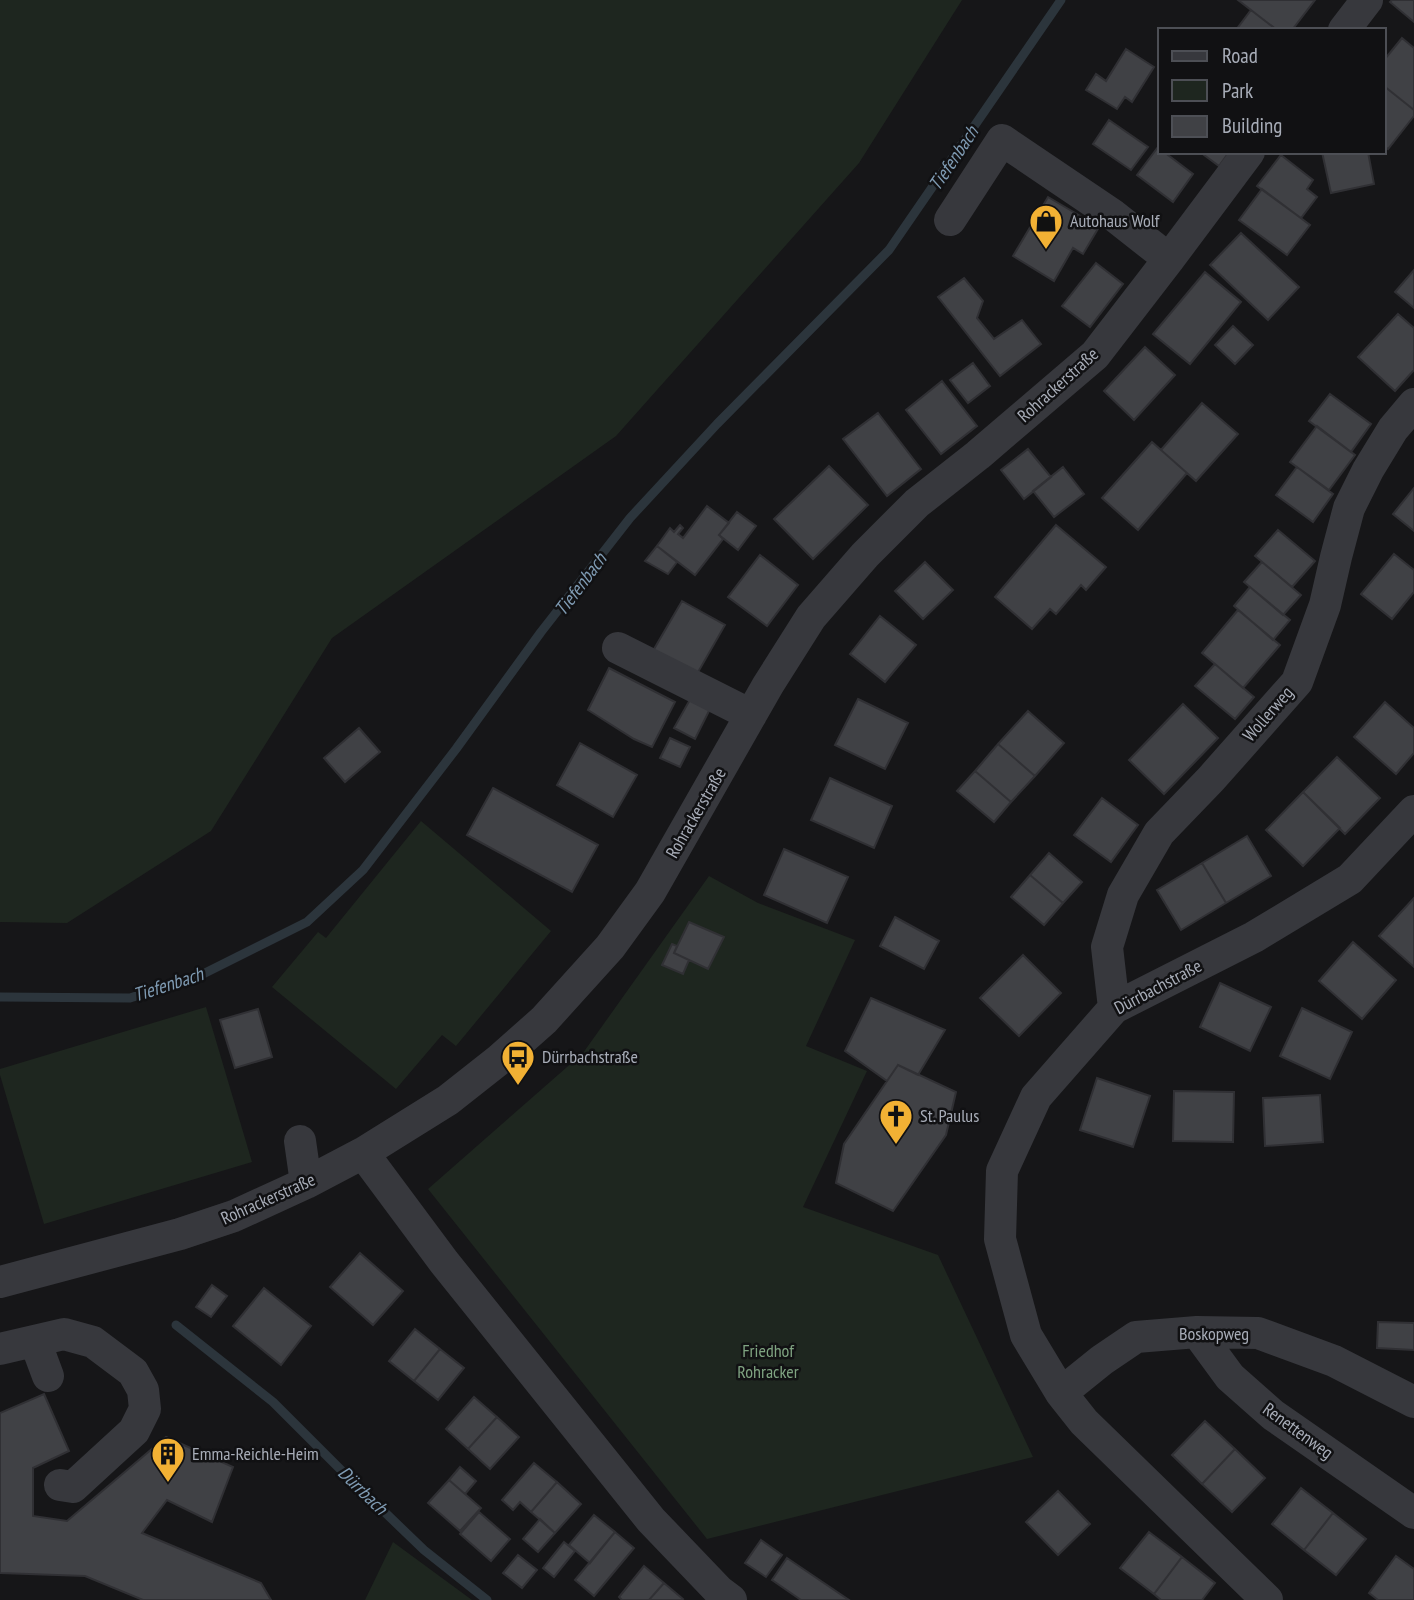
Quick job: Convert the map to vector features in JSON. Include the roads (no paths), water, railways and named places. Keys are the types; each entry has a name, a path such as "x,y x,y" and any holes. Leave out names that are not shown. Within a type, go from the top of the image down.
{"street":[{"path":"1345,28 1367,0"},
{"path":"950,220 1002,140 1113,215 1169,259"},
{"name":"Rohrackerstraße","path":"4,1271 180,1234 234,1216 306,1183 363,1153 448,1100 544,1020 610,947 650,892 768,685 811,617 865,555 917,503 1095,355 1248,154"},
{"name":"Wollerweg","path":"1114,1008 1107,947 1123,895 1159,833 1212,779 1297,682 1325,606 1349,508 1392,429 1414,404"},
{"path":"618,648 751,715"},
{"name":"Dürrbachstraße","path":"1267,1600 1084,1422 1061,1393 1026,1335 1000,1239 1002,1171 1037,1097 1114,1008 1254,937 1350,878 1414,811"},
{"path":"300,1140 306,1183"},
{"path":"363,1153 444,1262 651,1520 730,1600"},
{"name":"Boskopweg","path":"1061,1393 1136,1337 1197,1332 1258,1333 1334,1361 1414,1402"},
{"name":"Renettenweg","path":"1197,1332 1230,1377 1273,1415 1414,1513"},
{"path":"0,1350 64,1334 93,1342 133,1372 143,1390 145,1409 134,1431 73,1486 60,1485"},
{"path":"35,1341 48,1376"}],"waterway":[{"name":"Tiefenbach","path":"0,997 130,998 201,975 307,922 363,870 630,518 717,424 889,250 1061,0"},
{"name":"Dürrbach","path":"176,1325 273,1402 424,1550 487,1600"}],"place":[{"name":"Autohaus Wolf","path":"1046,251"},
{"name":"Dürrbachstraße","path":"518,1087"},
{"name":"St. Paulus","path":"896,1146"},
{"name":"Emma-Reichle-Heim","path":"168,1484"}],"park label":[{"name":"Friedhof Rohracker","path":"768,1361"}]}
